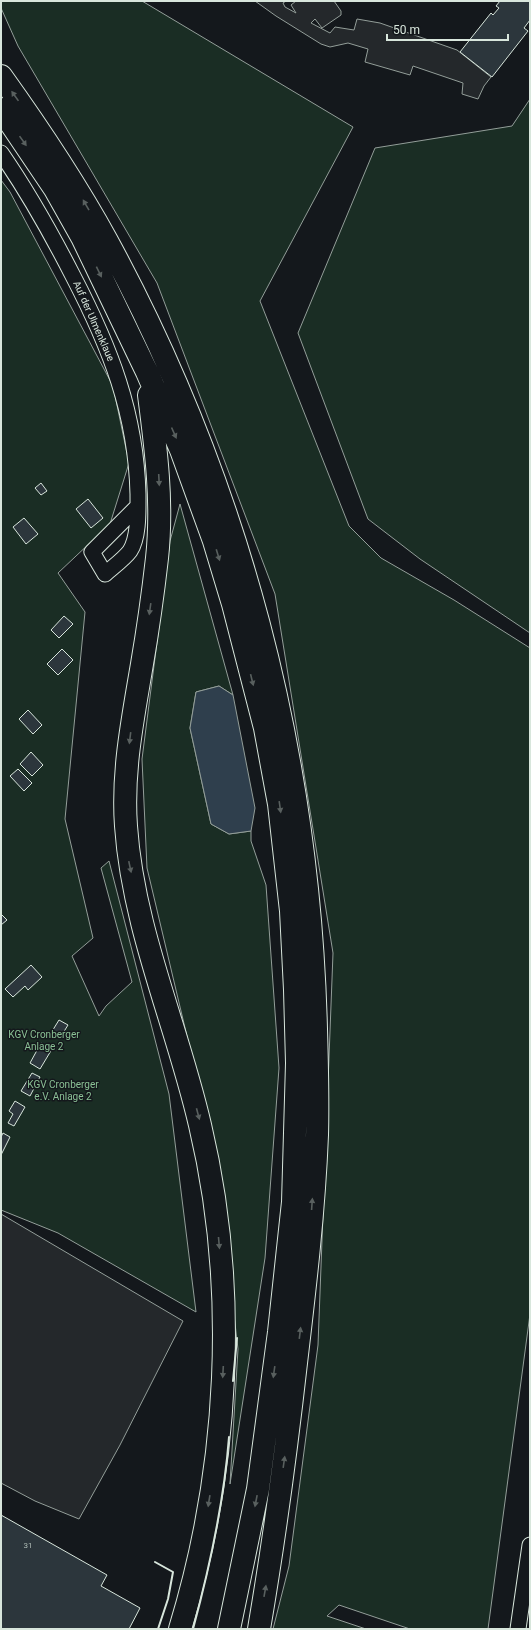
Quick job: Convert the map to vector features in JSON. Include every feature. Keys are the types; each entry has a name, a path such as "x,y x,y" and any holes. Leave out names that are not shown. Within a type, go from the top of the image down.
{"highway":[{"path":"1,76 68,174 105,238 141,308 179,391 233,533 269,660 295,790 308,901 315,992 317,1134 310,1226 288,1431 271,1560 258,1629"},
{"path":"1,109 55,189 82,237 147,372 181,450 200,498 233,604 264,728 278,796 291,911 296,990 297,1063 293,1202 279,1332 258,1489 229,1629"},
{"path":"147,372 157,462 160,512 157,557 131,725 125,780 128,853 150,951 200,1124 215,1206 223,1295 224,1350 221,1413 215,1462 200,1547 180,1629"}],"street":[{"name":"Auf der Ulmenklaue","path":"1,153 54,239 93,313 109,350 121,384 131,427 136,457 138,506"},
{"path":"518,1629 530,1545"}],"green space":[{"path":"1,1 142,1 353,127 260,301 349,526 381,558 454,600 530,648 530,1314 488,1629 410,1629 339,1605 327,1616 366,1629 273,1629 289,1566 318,1345 333,953 275,594 157,283 18,46 1,8"},
{"path":"530,99 530,633 420,559 368,519 298,333 375,148 512,126"},
{"name":"KGV Cronberger e.V. Anlage 2","path":"1,180 10,192 113,386 129,463 110,524 58,573 85,612 65,819 93,938 72,956 99,1016 106,1006 132,982 101,868 109,861 169,1094 196,1312 58,1233 1,1210"},
{"path":"180,504 233,695 219,686 196,692 190,728 211,824 229,834 251,831 251,841 266,885 279,1068 265,1258 230,1484 238,1349 215,1154 147,868 142,759 170,541"}],"shaded area":[{"path":"255,1 286,1 283,3 285,7 296,13 291,5 296,1 334,1 341,11 341,15 322,28 315,19 311,23 330,33 335,27 354,30 357,19 380,23 457,50 491,77 484,86 478,99 462,94 463,83 413,66 410,75 365,62 368,49 348,43 330,47 321,44"},
{"path":"1,1214 183,1321 120,1445 79,1519 35,1501 1,1483"}],"water":[{"path":"219,686 233,695 255,808 251,831 229,834 211,824 190,728 196,692"}],"building":[{"path":"500,1 530,1 530,20 524,28 528,31 492,77 460,52 491,13 493,15 499,8 496,6"},
{"path":"41,483 47,491 41,495 35,488"},
{"path":"88,499 103,518 91,528 76,509"},
{"path":"24,518 38,534 26,544 13,527"},
{"path":"64,616 73,624 59,638 51,630"},
{"path":"62,649 73,660 58,675 47,664"},
{"path":"28,710 42,725 33,734 19,719"},
{"path":"31,752 43,765 32,776 20,764"},
{"path":"18,769 32,783 24,791 10,776"},
{"path":"1,914 7,920 1,925"},
{"path":"31,965 42,977 28,990 25,986 13,997 5,989"},
{"path":"59,1020 68,1025 60,1038 51,1033"},
{"path":"41,1043 52,1049 40,1069 30,1063"},
{"path":"32,1073 40,1077 30,1096 21,1091"},
{"path":"15,1101 25,1107 14,1126 8,1123 13,1114 9,1111"},
{"path":"3,1133 10,1137 1,1155 1,1137"},
{"path":"1,1515 107,1575 101,1586 140,1608 129,1629 1,1629"}],"wall":[{"path":"233,1381 237,1338"},
{"path":"193,1629 216,1534 224,1486 229,1437"},
{"path":"155,1562 173,1572 168,1599 158,1629"}],"park label":[{"name":"KGV Cronberger Anlage 2","path":"44,1040"}]}
